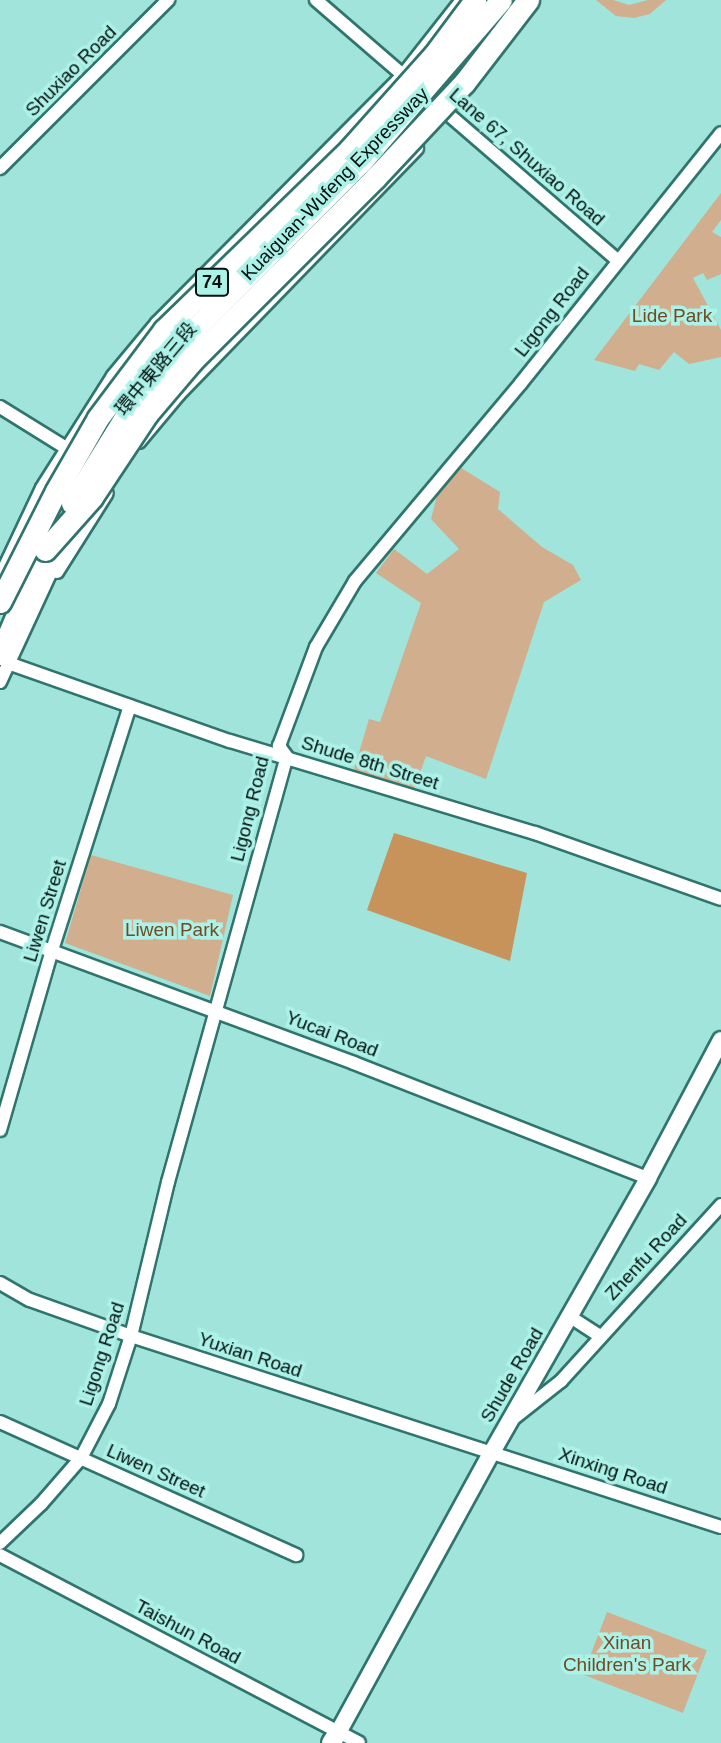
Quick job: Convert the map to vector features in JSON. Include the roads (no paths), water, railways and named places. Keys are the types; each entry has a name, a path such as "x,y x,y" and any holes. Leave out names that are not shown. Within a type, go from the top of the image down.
{"highway":[{"name":"Kuaiguan-Wufeng Expressway","path":"0,601 56,491 99,418 157,340 349,150 434,55 475,0"},
{"name":"Kuaiguan-Wufeng Expressway","path":"4,658 45,550 135,401 180,344 361,162 501,0"},
{"name":"74","path":"45,550 92,497 147,414 191,361 375,178 464,83 528,0"}],"street":[{"name":"Shuxiao Road","path":"0,168 168,0"},
{"name":"Lane 67, Shuxiao Road","path":"316,0 617,260"},
{"name":"環中東路三段","path":"0,682 4,658 22,629 92,487 146,405 189,356 435,101 498,27 516,0"},
{"path":"22,629 135,447 179,394 385,184 449,113 539,0"},
{"path":"0,577 42,488 113,376 157,323 403,75 458,4"},
{"name":"Ligong Road","path":"0,1543 41,1504 81,1458 109,1404 131,1336 168,1182 287,757 279,746 316,647 355,581 521,383 617,260 720,136"},
{"path":"0,407 66,448"},
{"name":"Shude 8th Street","path":"4,658 130,706 535,833 721,899"},
{"name":"Liwen Street","path":"0,1129 52,950 130,706"},
{"name":"Yucai Road","path":"0,932 217,1011 649,1178"},
{"name":"Shude Road","path":"335,1737 492,1452 649,1178 721,1040"},
{"name":"Zhenfu Road","path":"509,1422 561,1381 721,1205"},
{"name":"Yuxian Road","path":"0,1283 30,1300 131,1336 492,1452"},
{"path":"569,1316 600,1336"},
{"name":"Liwen Street","path":"0,1422 296,1555"},
{"name":"Xinxing Road","path":"492,1452 721,1527"},
{"name":"Taishun Road","path":"0,1555 335,1737 359,1743"}],"park label":[{"name":"Lide Park","path":"672,316"},
{"name":"Liwen Park","path":"172,930"},
{"name":"Xinan Children's Park","path":"627,1654"}]}
